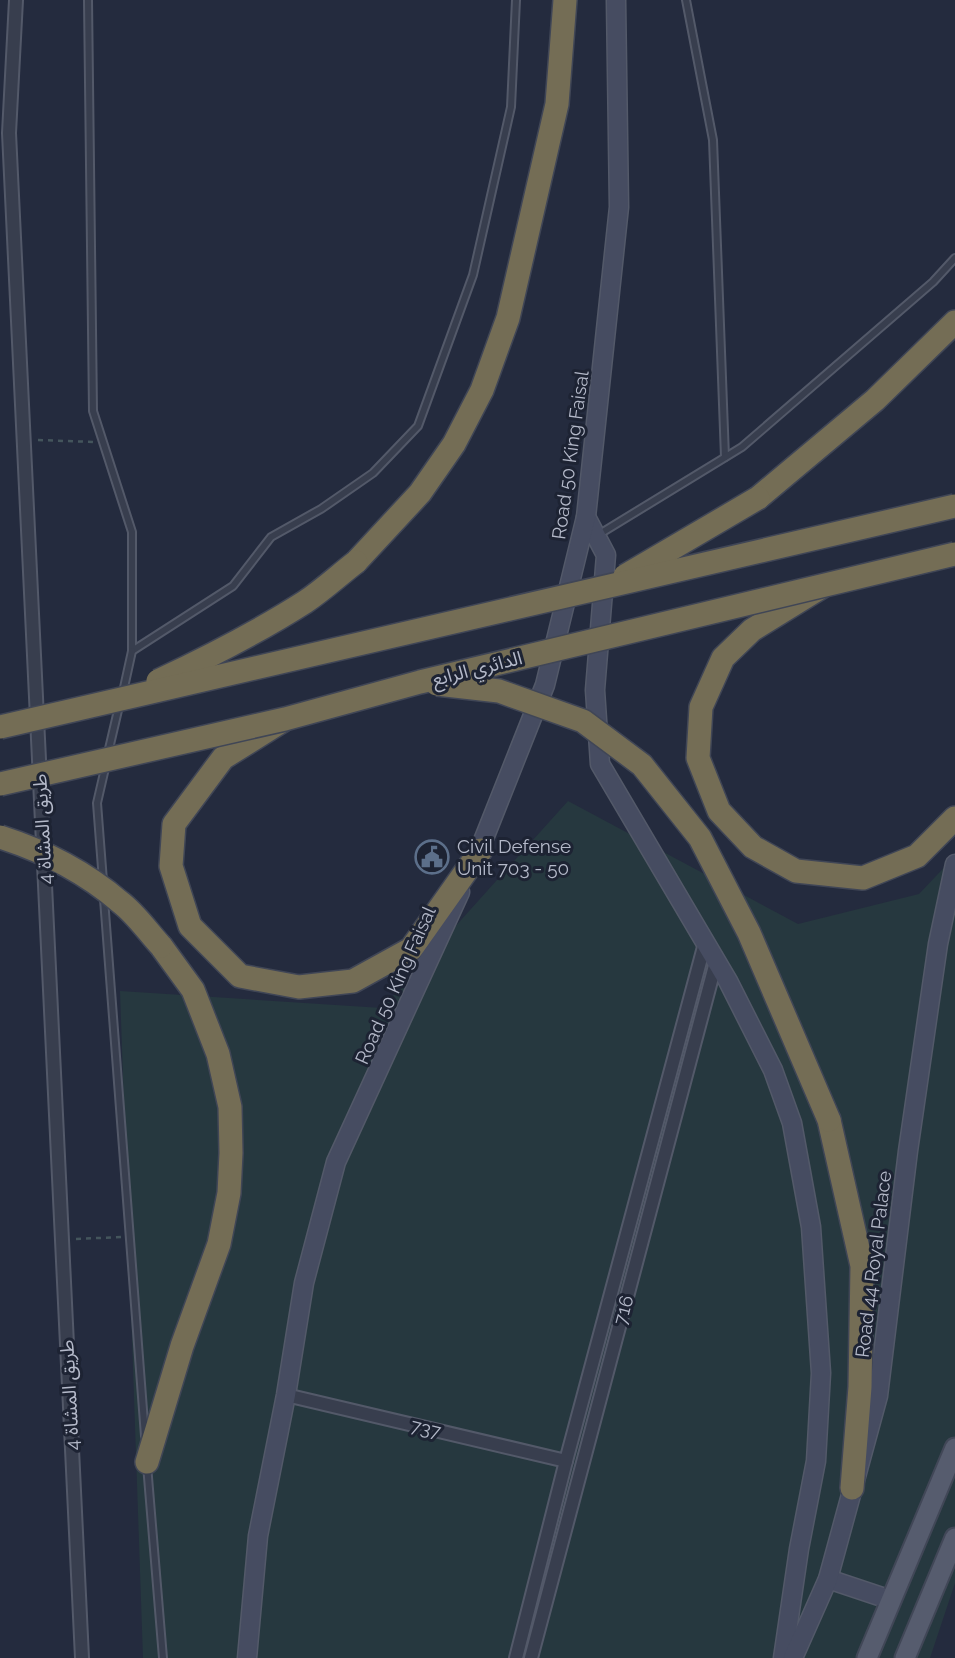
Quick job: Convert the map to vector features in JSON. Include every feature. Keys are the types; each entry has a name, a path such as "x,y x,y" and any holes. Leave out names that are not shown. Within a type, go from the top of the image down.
{"highway":[{"path":"114,701 217,654 307,600 356,562 420,493 454,444 482,390 508,318 557,104 565,0"},
{"path":"603,589 758,498 876,400 955,321"},
{"path":"0,727 955,506"},
{"name":"الدائري الرابع","path":"0,784 285,719 420,682 955,554"},
{"path":"828,583 752,630 723,659 701,707 698,758 719,811 753,848 796,871 863,878 917,856 955,818"},
{"path":"420,682 499,691 583,721 642,765 700,838 748,933 829,1120 862,1266 860,1387 852,1488"},
{"path":"285,719 223,758 174,824 171,866 190,926 240,975 299,987 353,981 411,948 481,849"},
{"path":"0,837 32,847 76,870 122,902 161,946 193,990 218,1054 230,1107 229,1193 219,1244 182,1346 147,1462"}],"main road":[{"name":"Road 50 King Faisal","path":"247,1658 258,1536 286,1395 304,1283 336,1162 481,849 545,685 586,517 619,207 615,0"},
{"path":"586,517 606,555 595,690 600,764 716,962 773,1070 792,1123 811,1227 821,1373 816,1461 799,1549 783,1658"},
{"name":"Road 44 Royal Palace","path":"793,1658 828,1579 878,1396 930,999 938,944 955,864"},
{"path":"867,1658 955,1448"},
{"path":"905,1658 954,1541"},
{"path":"828,1579 891,1600"}],"street":[{"name":"طريق المشاة 4","path":"16,0 9,133 82,1658"},
{"path":"516,1658 705,943"},
{"name":"716","path":"531,1658 716,962"},
{"name":"737","path":"286,1395 566,1461"}],"lane":[{"path":"88,0 93,411 132,532 132,652 97,803 163,1658"},
{"path":"132,652 233,586 271,537 321,509 373,473 418,426 473,275 511,107 516,0"},
{"path":"686,0 713,140 725,457"},
{"path":"597,536 742,447 933,282 955,258"}],"path":[{"path":"24,439 103,442"},
{"path":"62,1239 130,1237"}],"shaded area":[{"path":"568,801 798,924 919,894 955,856 955,1583 930,1658 143,1658 120,991 382,1008"}],"place":[{"name":"Civil Defense Unit 703 - 50","path":"432,857"}]}
